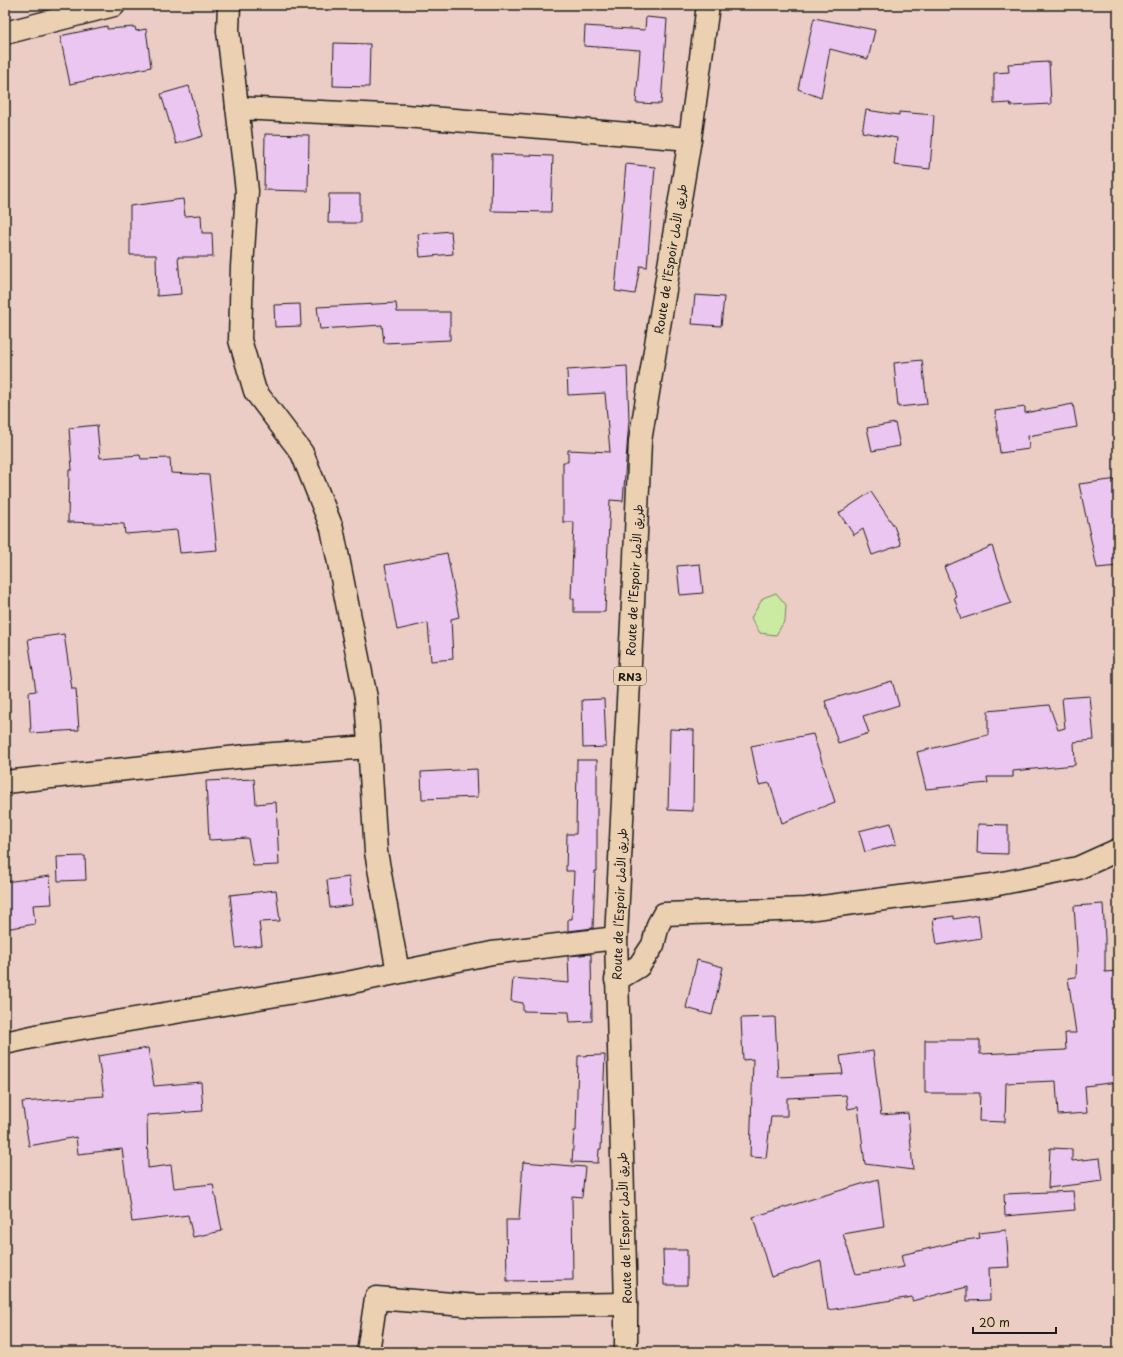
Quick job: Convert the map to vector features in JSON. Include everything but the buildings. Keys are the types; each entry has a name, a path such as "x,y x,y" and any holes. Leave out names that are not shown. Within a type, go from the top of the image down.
{"main road":[{"path":"5,34 114,5"},
{"path":"230,5 228,30 247,191 242,267 240,340 255,391 302,453 332,528 366,698 376,852 398,972"},
{"name":"Route de l’Espoir طريق الأمل","path":"626,1352 616,938 634,602 640,441 690,139 708,5"},
{"path":"237,108 405,116 690,139"},
{"path":"5,782 247,756 369,747"},
{"path":"616,980 639,966 653,945 658,925 664,914 806,909 993,885 1078,868 1118,850"},
{"path":"5,1043 46,1034 347,983 492,952 616,938"},
{"path":"368,1352 376,1298 478,1306 626,1304"}],"green space":[{"path":"776,593 786,605 785,620 776,635 760,633 751,618 763,598"}]}
